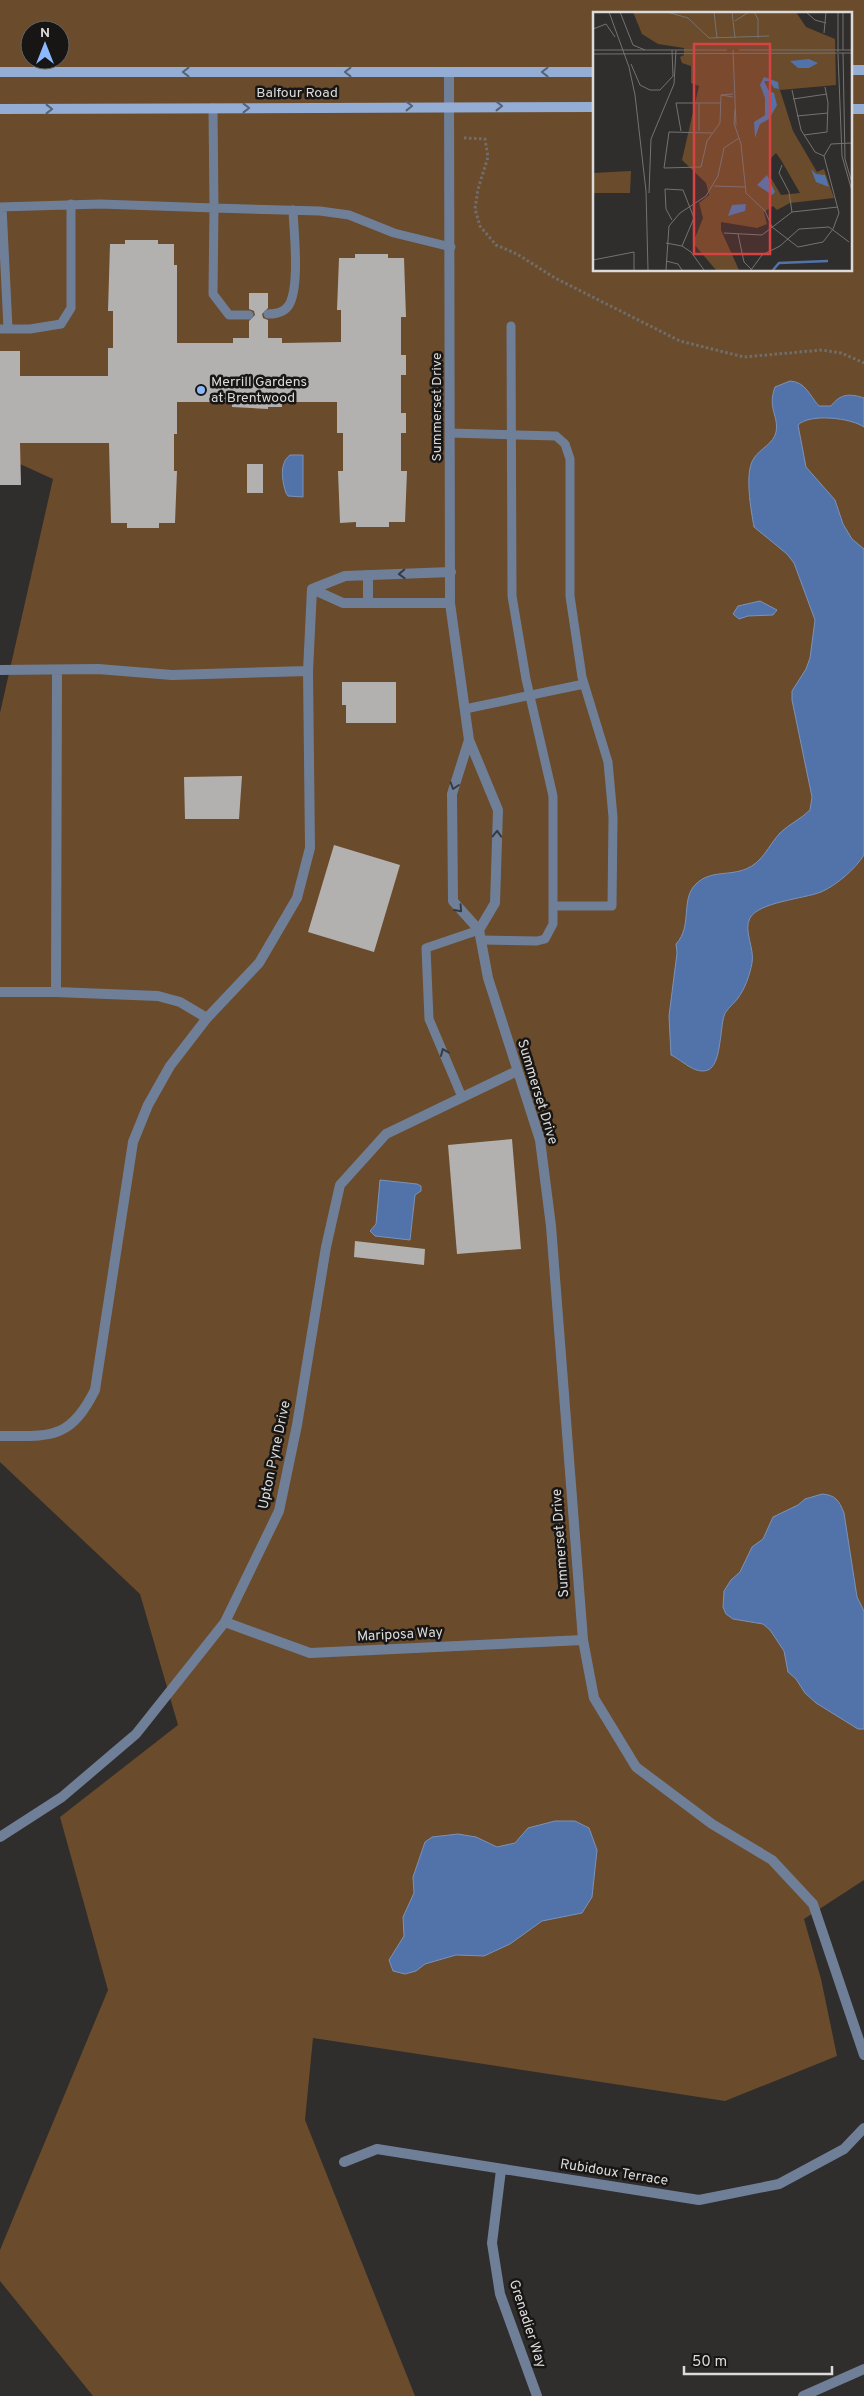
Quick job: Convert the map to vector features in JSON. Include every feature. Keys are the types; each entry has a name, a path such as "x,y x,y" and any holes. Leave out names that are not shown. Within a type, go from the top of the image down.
{"main road":[{"name":"Balfour Road","path":"0,72 593,72"},
{"name":"Balfour Road","path":"0,109 593,107"}],"street":[{"name":"Summerset Drive","path":"450,72 450,603 469,740 498,810 495,903 480,935"},
{"path":"312,589 346,576 450,572"},
{"path":"368,575 368,603"},
{"path":"312,589 343,603 450,603"},
{"path":"0,1436 39,1436 59,1432 72,1425 84,1412 95,1390 133,1142 148,1105 170,1066 207,1018 259,964 297,898 310,848 308,671 312,589"},
{"path":"0,670 98,669 172,675 308,671"},
{"path":"56,992 57,670"},
{"name":"Summerset Drive","path":"469,740 452,794 453,901 480,935 488,978 540,1140 551,1226 583,1640 594,1698 636,1767 712,1824 772,1860 813,1904 864,2055"},
{"path":"0,992 158,996 180,1002 207,1018"},
{"name":"Upton Pyne Drive","path":"0,1837 62,1797 136,1734 225,1622 279,1511 297,1425 326,1247 340,1185 386,1134 517,1071"},
{"name":"Mariposa Way","path":"225,1622 310,1653 583,1640"},
{"name":"Rubidoux Terrace","path":"344,2162 377,2149 699,2200 779,2184 844,2149 864,2128"},
{"name":"Grenadier Way","path":"501,2170 492,2243 500,2294 537,2396"},
{"path":"803,2396 864,2368"}],"lane":[{"path":"213,108 213,294 229,315 249,315"},
{"path":"71,204 72,308 61,324 30,329 4,329 1,207 71,204 320,210 349,216 394,232 450,247"},
{"path":"268,314 277,314 288,305 296,276 293,210"},
{"path":"462,1097 430,1019 426,948 480,935 537,941 545,938 553,924 554,796 529,694 512,596 511,326"},
{"path":"450,433 556,436 565,444 570,459 570,596 584,684 608,762 613,817 612,906 553,906"},
{"path":"465,709 529,694 584,684"}],"path":[{"path":"450,137 485,139 488,157 478,189 476,209 480,226 496,245 517,254 554,278 680,341 718,352 744,357 822,350 840,353 864,363"}],"shaded area":[{"path":"0,0 864,0 864,1880 804,1919 821,1979 837,2056 725,2101 313,2038 305,2120 415,2396 93,2396 0,2281 0,2250 108,1990 60,1817 178,1725 140,1594 0,1462 0,713 53,479 0,455"}],"water":[{"path":"790,381 804,386 819,406 831,406 838,399 845,396 854,395 864,398 864,427 850,421 831,418 812,419 798,425 806,467 835,500 843,524 852,539 864,549 864,855 856,866 827,889 762,908 750,918 748,934 752,958 749,977 741,994 726,1011 715,1061 712,1067 703,1071 693,1069 671,1055 669,1016 677,953 676,944 684,929 691,890 696,884 707,877 740,871 752,866 765,853 780,833 810,810 812,797 792,700 792,691 806,669 810,658 815,620 794,563 787,554 754,527 749,491 751,464 754,458 770,443 776,432 772,401 775,387"},
{"path":"290,455 303,455 303,497 288,496 286,493 283,483 283,467"},
{"path":"760,601 777,610 773,615 748,616 739,619 733,614 738,606"},
{"path":"380,1180 421,1186 421,1191 415,1195 410,1240 375,1236 370,1231 376,1224"},
{"path":"822,1494 836,1499 844,1513 857,1597 864,1611 864,1729 858,1729 816,1703 805,1693 796,1679 788,1672 784,1651 770,1630 763,1624 733,1619 726,1614 723,1607 724,1591 731,1580 740,1572 752,1547 763,1539 773,1517 798,1505 805,1499"},
{"path":"555,1821 575,1821 589,1828 597,1850 592,1897 582,1913 542,1921 510,1944 484,1956 456,1955 425,1964 416,1971 405,1974 393,1971 389,1960 404,1936 403,1917 414,1893 413,1877 425,1842 432,1837 458,1834 476,1837 497,1847 515,1843 528,1828"}],"building":[{"name":"Merrill Gardens at Brentwood","path":"125,240 158,240 158,244 174,244 174,265 177,265 177,343 233,343 233,338 249,338 249,321 255,315 254,311 249,309 249,293 268,293 268,308 262,314 263,318 268,320 268,338 282,338 282,343 341,342 341,310 337,310 339,258 355,258 355,254 388,254 388,258 404,258 406,317 401,317 401,355 406,355 406,375 401,375 401,413 406,413 406,433 401,433 401,471 407,471 405,522 389,522 389,527 356,527 356,522 340,523 338,471 343,471 343,433 337,433 337,402 282,402 282,407 268,407 268,409 232,407 232,402 177,402 177,434 174,434 174,471 177,471 175,523 159,523 159,528 127,528 127,523 111,523 109,443 20,443 21,485 0,485 0,351 20,351 20,376 108,376 108,348 113,348 113,311 108,311 110,244 125,244"},
{"path":"247,464 263,464 263,493 247,493"},
{"path":"342,682 396,682 396,723 346,723 346,705 342,705"},
{"path":"242,776 239,819 185,819 184,777"},
{"path":"334,845 400,865 374,952 308,932"},
{"path":"512,1139 521,1249 457,1254 448,1145"},
{"path":"355,1241 425,1249 424,1265 354,1257"}],"place":[{"name":"Merrill Gardens at Brentwood","path":"201,390"}]}
